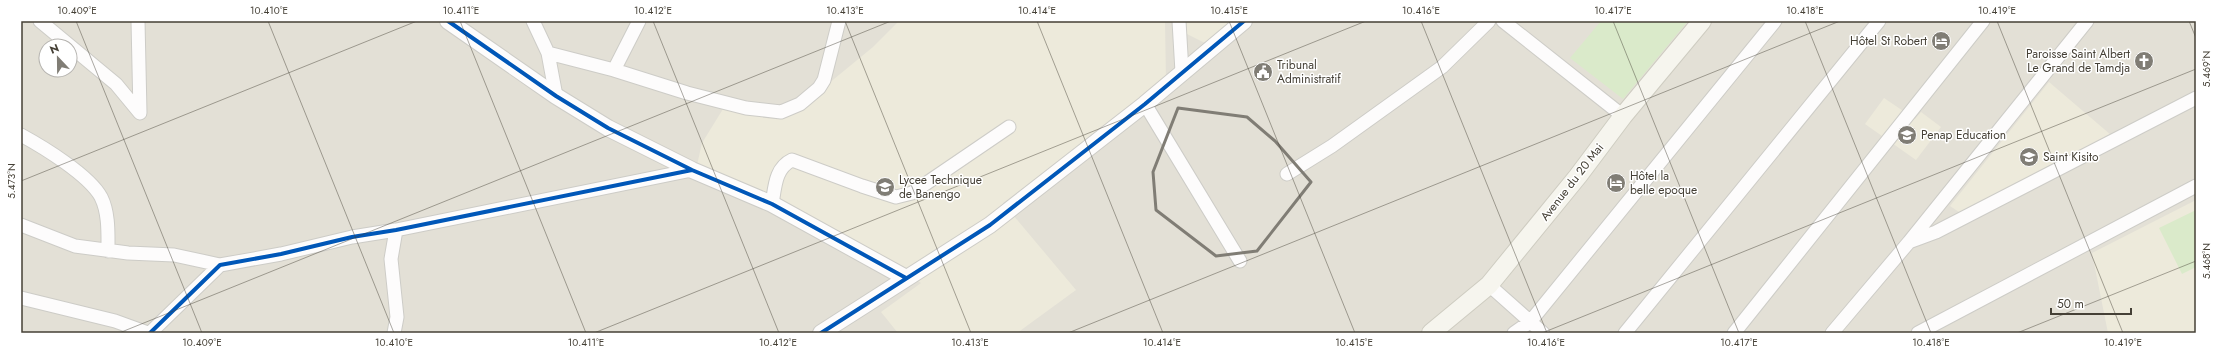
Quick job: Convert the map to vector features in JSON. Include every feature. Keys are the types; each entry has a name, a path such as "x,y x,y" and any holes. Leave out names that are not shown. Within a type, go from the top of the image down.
{"main road":[{"name":"Avenue du 20 Mai","path":"1431,333 1489,285 1578,176 1623,116 1702,21"}],"street":[{"path":"40,21 116,84 140,113 138,21"},
{"path":"448,21 556,96 608,128 692,170 772,204 906,278"},
{"path":"533,21 548,53 556,96"},
{"path":"614,70 639,21"},
{"path":"548,53 614,70 687,93 746,108 781,112 800,104 819,88 824,80 839,21"},
{"path":"1179,21 1182,72"},
{"path":"821,333 990,225 1145,104 1244,21"},
{"path":"1287,174 1332,146 1442,68 1489,21"},
{"path":"1514,333 1530,322 1775,21"},
{"path":"1625,333 1878,21"},
{"path":"1734,333 1983,21"},
{"path":"1832,333 1909,242 2087,21"},
{"path":"1511,23 1623,116"},
{"path":"1909,242 1936,232 2196,98"},
{"path":"1145,104 1240,261"},
{"path":"772,204 778,174 784,164 792,160 896,197 904,196 912,193 1009,127"},
{"path":"21,135 59,159 95,189 101,197 104,208 108,228 108,251"},
{"path":"21,225 75,246 108,251 174,255 220,265 281,254 352,236 396,230 692,170"},
{"path":"1918,333 2196,186"},
{"path":"394,333 397,317 391,259 396,230"},
{"path":"21,298 115,321 149,333 220,265"},
{"path":"1489,285 1543,333"}],"highlighted area":[{"path":"1178,108 1247,117 1275,141 1311,182 1257,251 1216,256 1156,210 1153,172"}],"shaded area":[{"path":"21,21 2196,21 2196,333 21,333"},
{"name":"Lycee Technique de Banengo","path":"899,21 1165,21 1166,81 1003,203 1076,290 1017,333 898,333 881,312 921,283 854,240 697,165 702,143 723,109 789,116 873,47"},
{"path":"1181,21 1244,21 1213,47 1183,32"},
{"name":"Saint Kisito","path":"2049,82 2111,135 1962,214 1950,206"},
{"name":"Penap Education","path":"1884,98 1915,119 1921,112 1941,127 1916,160 1865,124"},
{"path":"2196,200 2196,333 2108,333 2092,253"}],"green space":[{"path":"1601,21 1688,21 1623,99 1570,58"},
{"path":"2196,210 2196,267 2182,274 2159,228"}],"cycle path":[{"path":"448,21 556,96 608,128 692,170 772,204 906,278"},
{"path":"821,333 990,225 1145,104 1244,21"},
{"path":"150,333 220,265 281,254 352,237 396,230 692,170"}],"place":[{"name":"Hôtel St Robert","path":"1941,41"},
{"name":"Paroisse Saint Albert Le Grand de Tamdja","path":"2144,61"},
{"name":"Tribunal Administratif","path":"1263,72"},
{"name":"Penap Education","path":"1907,135"},
{"name":"Saint Kisito","path":"2029,157"},
{"name":"Hôtel la belle epoque","path":"1616,183"},
{"name":"Lycee Technique de Banengo","path":"885,187"}]}
